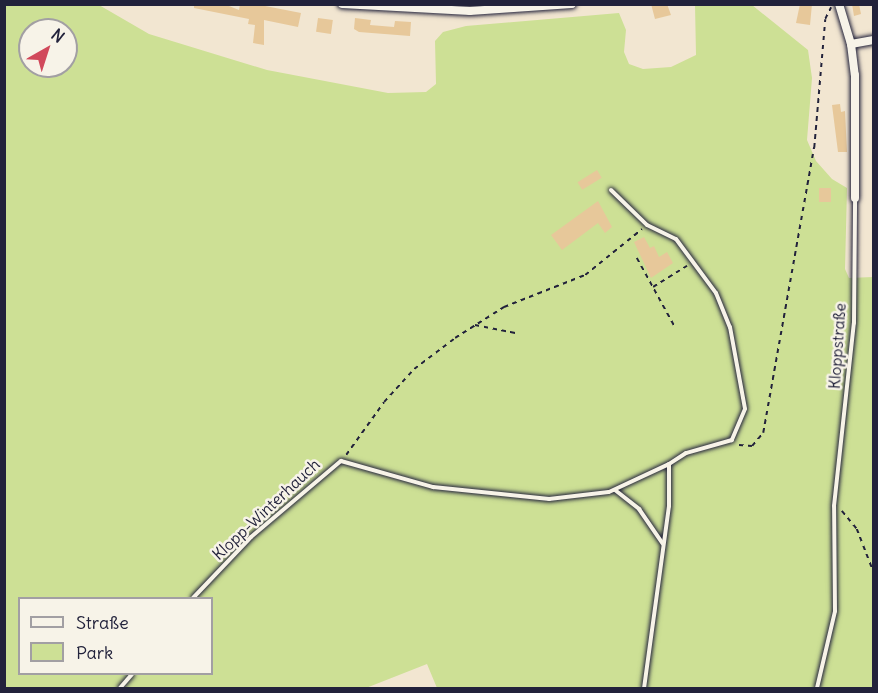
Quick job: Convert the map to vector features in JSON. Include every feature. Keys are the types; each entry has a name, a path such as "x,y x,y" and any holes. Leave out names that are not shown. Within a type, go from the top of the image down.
{"street":[{"path":"342,4 470,11 572,4"},
{"name":"Kloppstraße","path":"839,4 851,44 855,198"},
{"path":"851,44 873,40"}],"lane":[{"path":"611,190 647,225 676,239 695,261 716,293 730,327 745,409 732,440 686,453 669,464 663,544 644,688"},
{"name":"Kloppstraße","path":"818,688 835,611 834,506 854,323 855,198"},
{"name":"Klopp-Winterhauch","path":"194,597 251,537 340,461 469,493 549,498 615,490 669,464"},
{"path":"615,490 639,509 663,544"},
{"path":"120,688 131,675"}],"path":[{"path":"732,440 740,446 752,446 763,433 814,148 825,19 834,4"},
{"path":"340,461 384,402 414,369 504,307 585,275 647,225"},
{"path":"637,258 675,327"},
{"path":"653,287 695,261"},
{"path":"475,325 515,333"},
{"path":"834,506 844,512 857,529 873,573"}],"green space":[{"path":"4,5 99,5 149,34 267,70 388,93 426,92 436,84 435,41 443,32 466,26 619,13 626,30 624,52 629,64 643,69 671,67 696,55 695,5 752,5 808,50 812,78 807,140 816,161 832,179 847,188 845,269 849,278 873,277 873,688 437,688 427,664 366,688 5,688"}],"building":[{"path":"194,4 224,4 239,10 240,4 255,4 301,13 298,27 264,20 264,45 253,43 255,25 248,24 249,19 194,8"},
{"path":"651,4 667,4 671,15 655,19"},
{"path":"800,4 812,4 810,25 796,23"},
{"path":"852,4 859,4 861,14 854,16"},
{"path":"318,18 333,20 331,34 316,32"},
{"path":"355,18 371,20 370,25 394,27 395,21 411,22 410,36 359,32 354,29"},
{"path":"840,104 841,112 845,111 847,152 838,152 832,105"},
{"path":"597,170 602,178 582,190 577,182"},
{"path":"819,188 831,188 831,202 819,202"},
{"path":"598,201 612,227 605,233 598,223 562,250 551,235"},
{"path":"644,237 650,248 654,246 659,257 667,252 673,263 651,278 634,242"}]}
